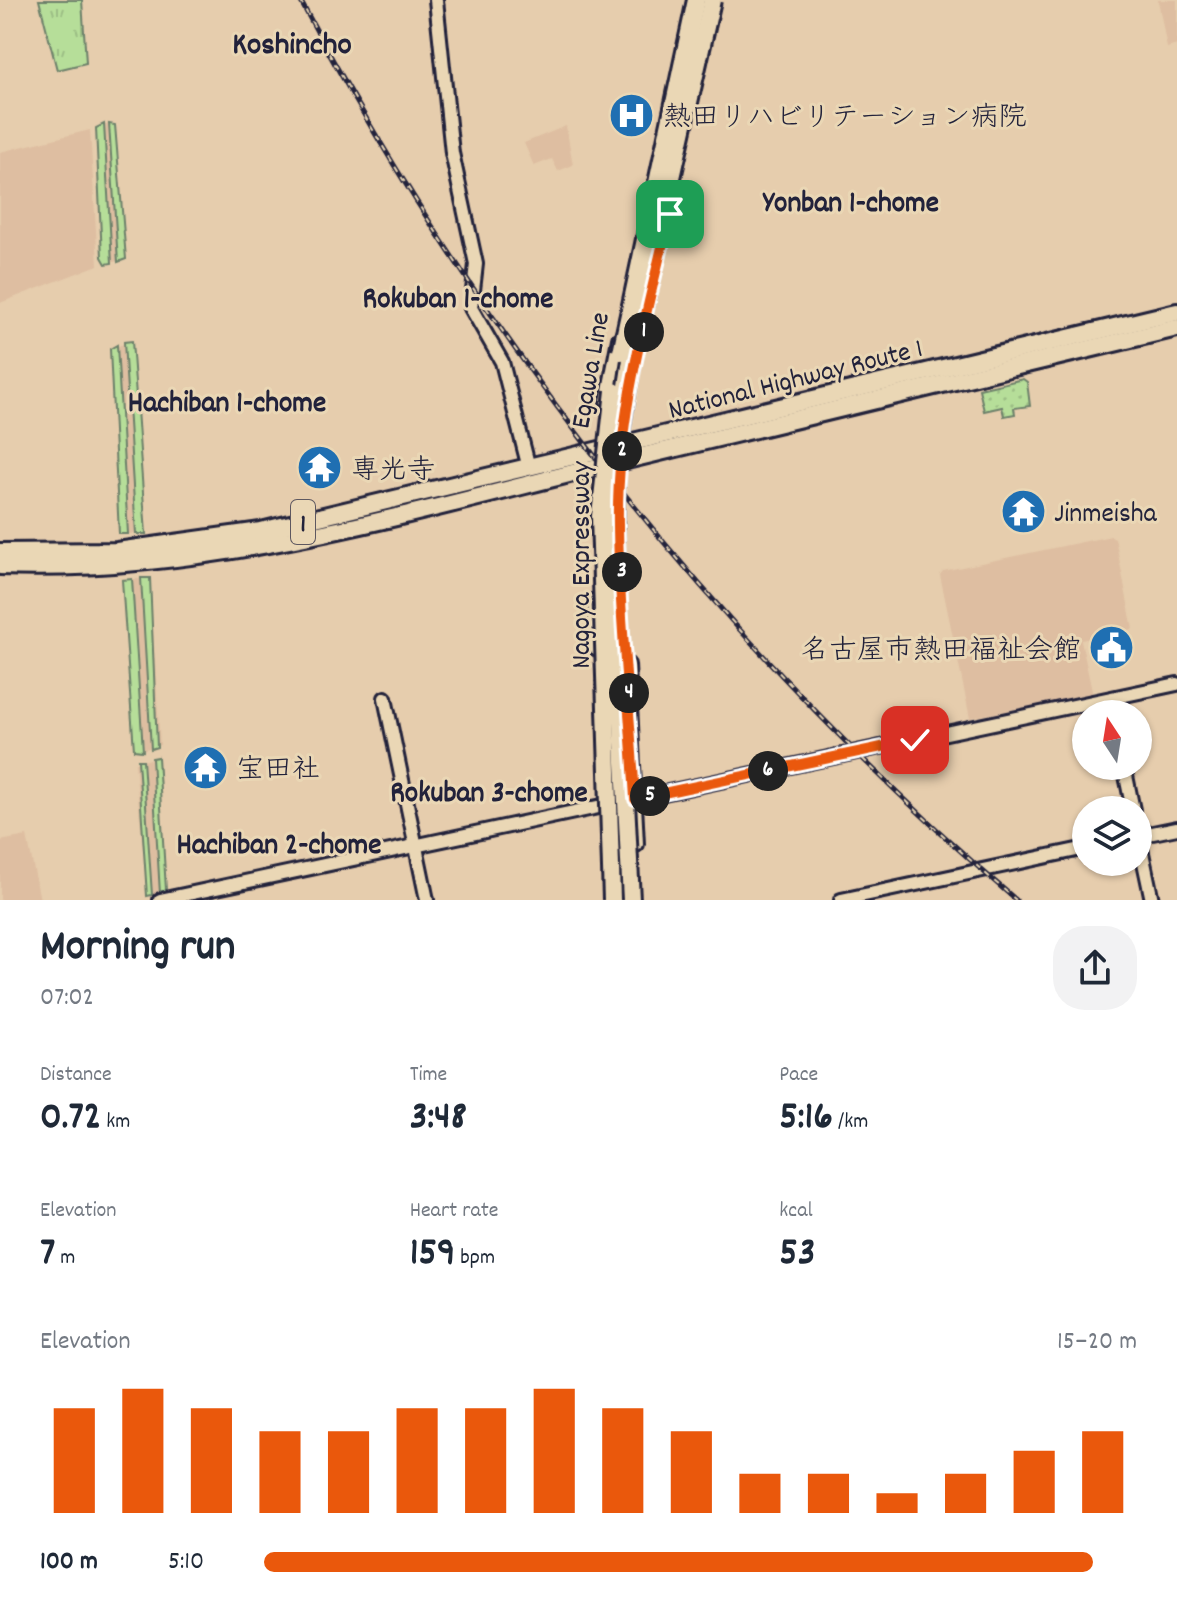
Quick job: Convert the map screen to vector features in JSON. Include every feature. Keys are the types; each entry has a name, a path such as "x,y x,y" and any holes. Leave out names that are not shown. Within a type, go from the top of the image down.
{"highway":[{"path":"683,34 698,0"},
{"path":"654,281 660,208 698,0"},
{"name":"Nagoya Expressway","path":"612,900 602,624 603,462 620,359 698,0"},
{"name":"Nagoya Expressway","path":"634,900 613,548 615,466 631,360 715,0"},
{"name":"National Highway Route 1","path":"622,454 1177,312"},
{"name":"National Highway Route 1","path":"0,566 118,565 227,552 599,459 1177,328"},
{"name":"National Highway Route 1","path":"0,552 117,551 206,541 529,468 599,459"},
{"path":"621,900 612,641 622,574"}],"main road":[{"name":"Egawa Line","path":"634,900 635,799 618,526 622,454 654,281 715,0"},
{"name":"Egawa Line","path":"605,900 595,624 599,459 613,368 683,34"}],"street":[{"path":"436,0 452,153 476,264 471,308 502,362 529,468"},
{"path":"160,900 1177,684"},
{"path":"385,698 427,900"},
{"path":"1152,833 1177,828"},
{"path":"841,900 1072,851"},
{"path":"1147,876 1152,900"}],"shaded area":[{"path":"1158,0 1177,0 1177,45 1167,48"},
{"path":"115,125 126,259 106,264 102,257 96,128"},
{"path":"566,126 573,165 558,171 552,159 534,166 524,143"},
{"path":"90,130 98,265 0,303 0,152"},
{"path":"132,341 146,534 119,534 110,349"},
{"path":"1111,536 1115,538 1133,629 1081,640 1093,696 970,718 940,575 943,571"},
{"path":"150,578 160,745 138,751 134,750 122,580"},
{"path":"158,757 166,890 147,896 135,763"},
{"path":"27,836 40,900 0,900 0,841"}],"green space":[{"path":"39,0 82,0 86,63 57,70"},
{"path":"104,124 112,263 106,264 102,257 96,128"},
{"path":"109,124 115,125 126,259 118,262"},
{"path":"132,341 146,534 136,534 124,342"},
{"path":"117,345 128,534 119,534 110,349"},
{"path":"1023,379 1027,382 1030,406 1014,408 1015,414 1004,416 1002,407 984,411 979,389"},
{"path":"141,578 150,578 157,747 151,749"},
{"path":"132,579 143,751 134,750 122,580"},
{"path":"158,757 166,890 160,894 152,758"},
{"path":"138,760 143,760 152,895 147,896"}],"railway":[{"path":"300,0 371,126 447,249 529,368 616,483 708,594 806,701 908,803 1016,900"}],"place":[{"name":"熱田リハビリテーション病院","path":"632,115"},
{"name":"専光寺","path":"320,468"},
{"name":"Jinmeisha","path":"1023,511"},
{"name":"名古屋市熱田福祉会館","path":"1112,648"},
{"name":"宝田社","path":"205,767"}],"district":[{"name":"Koshincho","path":"292,42"},
{"name":"Yonban 1-chome","path":"851,201"},
{"name":"Rokuban 1-chome","path":"458,297"},
{"name":"Hachiban 1-chome","path":"227,401"},
{"name":"Rokuban 3-chome","path":"489,791"},
{"name":"Hachiban 2-chome","path":"279,843"}],"route":[{"path":"670,214 634,377 621,461 618,526 635,799 915,740"}]}
